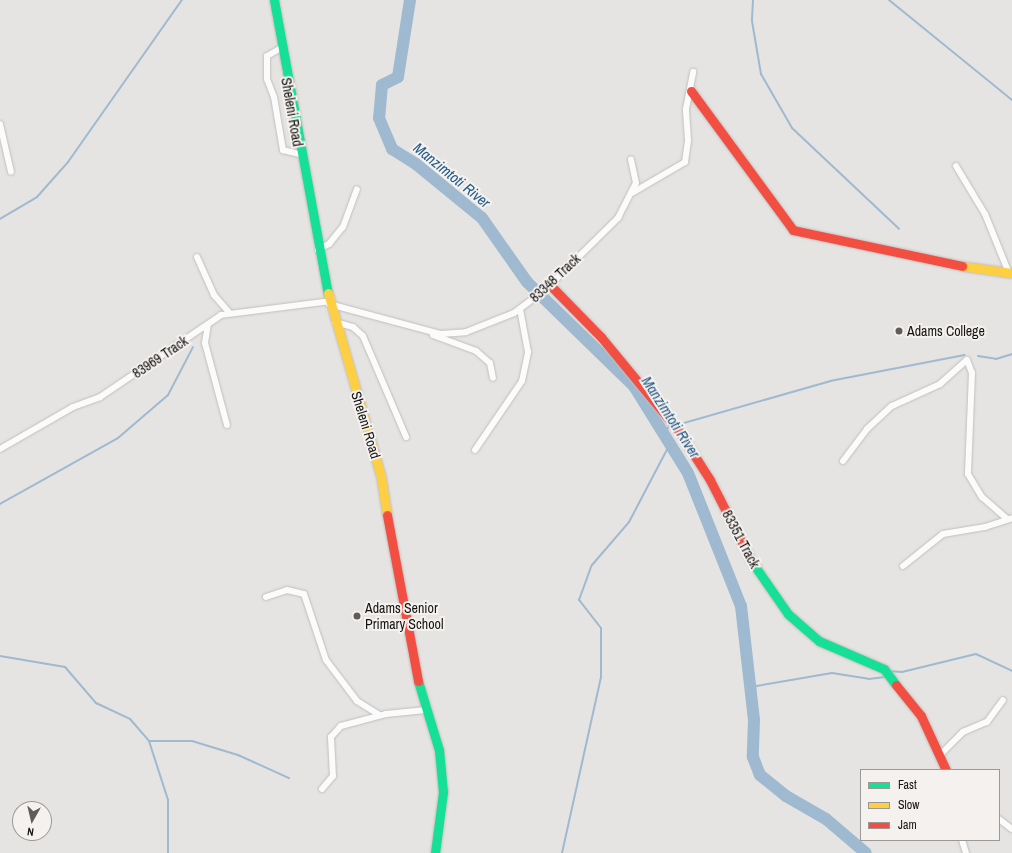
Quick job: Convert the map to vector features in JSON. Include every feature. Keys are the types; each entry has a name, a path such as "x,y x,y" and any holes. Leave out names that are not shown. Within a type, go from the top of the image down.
{"street":[{"name":"Sheleni Road","path":"274,0 280,48 318,250 334,322 381,477 408,643 442,770 441,816 435,853"},
{"path":"280,48 267,56 267,78 274,97 282,150 299,154"},
{"path":"632,192 684,162 688,144 686,110 691,91 693,72"},
{"path":"691,91 793,230 930,262 1010,273"},
{"path":"0,124 11,172"},
{"name":"83348 Track","path":"330,302 428,332 466,332 520,309 534,300 547,288 618,218 632,192 636,175 631,160"},
{"path":"956,166 985,214 1010,273"},
{"path":"318,250 329,244 343,227 357,189"},
{"path":"196,258 214,295 228,312"},
{"name":"83351 Track","path":"547,288 606,342 684,438 752,561 788,614 819,641 884,669 921,716 946,769"},
{"name":"83969 Track","path":"0,449 72,407 100,397 228,312 330,302"},
{"path":"475,450 522,381 528,352 520,309"},
{"path":"334,322 353,327 363,336 406,437"},
{"path":"208,324 205,343 227,424"},
{"path":"428,332 472,348 490,363 493,378"},
{"path":"843,461 866,429 892,406 940,384 967,360 972,373 968,474 982,498 1009,518"},
{"path":"904,566 943,534 985,527 1009,518"},
{"path":"266,597 288,590 304,594 326,660 357,701 379,715"},
{"path":"940,755 963,732 987,722 1003,700"},
{"path":"322,789 334,772 330,744 334,731 341,726 379,715 426,710"},
{"path":"1000,820 1012,829"},
{"path":"962,841 966,853"}],"waterway":[{"path":"0,219 37,197 68,162 182,0"},
{"name":"Manzimtoti River","path":"410,0 398,77 382,85 379,118 392,149 416,164 482,218 527,282 634,386 688,473 741,606 754,720 753,757 760,775 786,796 826,819 866,853"},
{"path":"753,0 752,21 761,74 792,128 899,229"},
{"path":"889,0 1012,100"},
{"path":"0,504 118,438 168,395 193,347"},
{"path":"978,356 996,359 1012,354"},
{"path":"677,425 830,381 965,355"},
{"path":"661,430 671,427"},
{"path":"562,853 601,677 601,628 579,600 592,565 629,522 670,444"},
{"path":"889,671 902,672 976,654 1012,671"},
{"path":"0,656 65,667 96,703 130,719 149,741 168,800 168,853"},
{"path":"751,687 832,673 869,679 885,677"},
{"path":"149,741 192,741 238,755 289,778"}],"traffic: fast":[{"path":"274,0 328,293"},
{"path":"752,562 788,614 819,641 884,669 896,685"},
{"path":"418,681 439,750 443,792 435,853"}],"traffic: slow":[{"path":"962,266 1012,273"},
{"path":"328,293 381,477 387,515"}],"traffic: jam":[{"path":"691,91 793,230 962,266"},
{"path":"550,285 601,337 680,433 710,480 752,562"},
{"path":"387,515 418,681"},
{"path":"896,685 921,716 946,769"}],"place":[{"name":"Adams College","path":"899,331"},
{"name":"Adams Senior Primary School","path":"357,616"}]}
